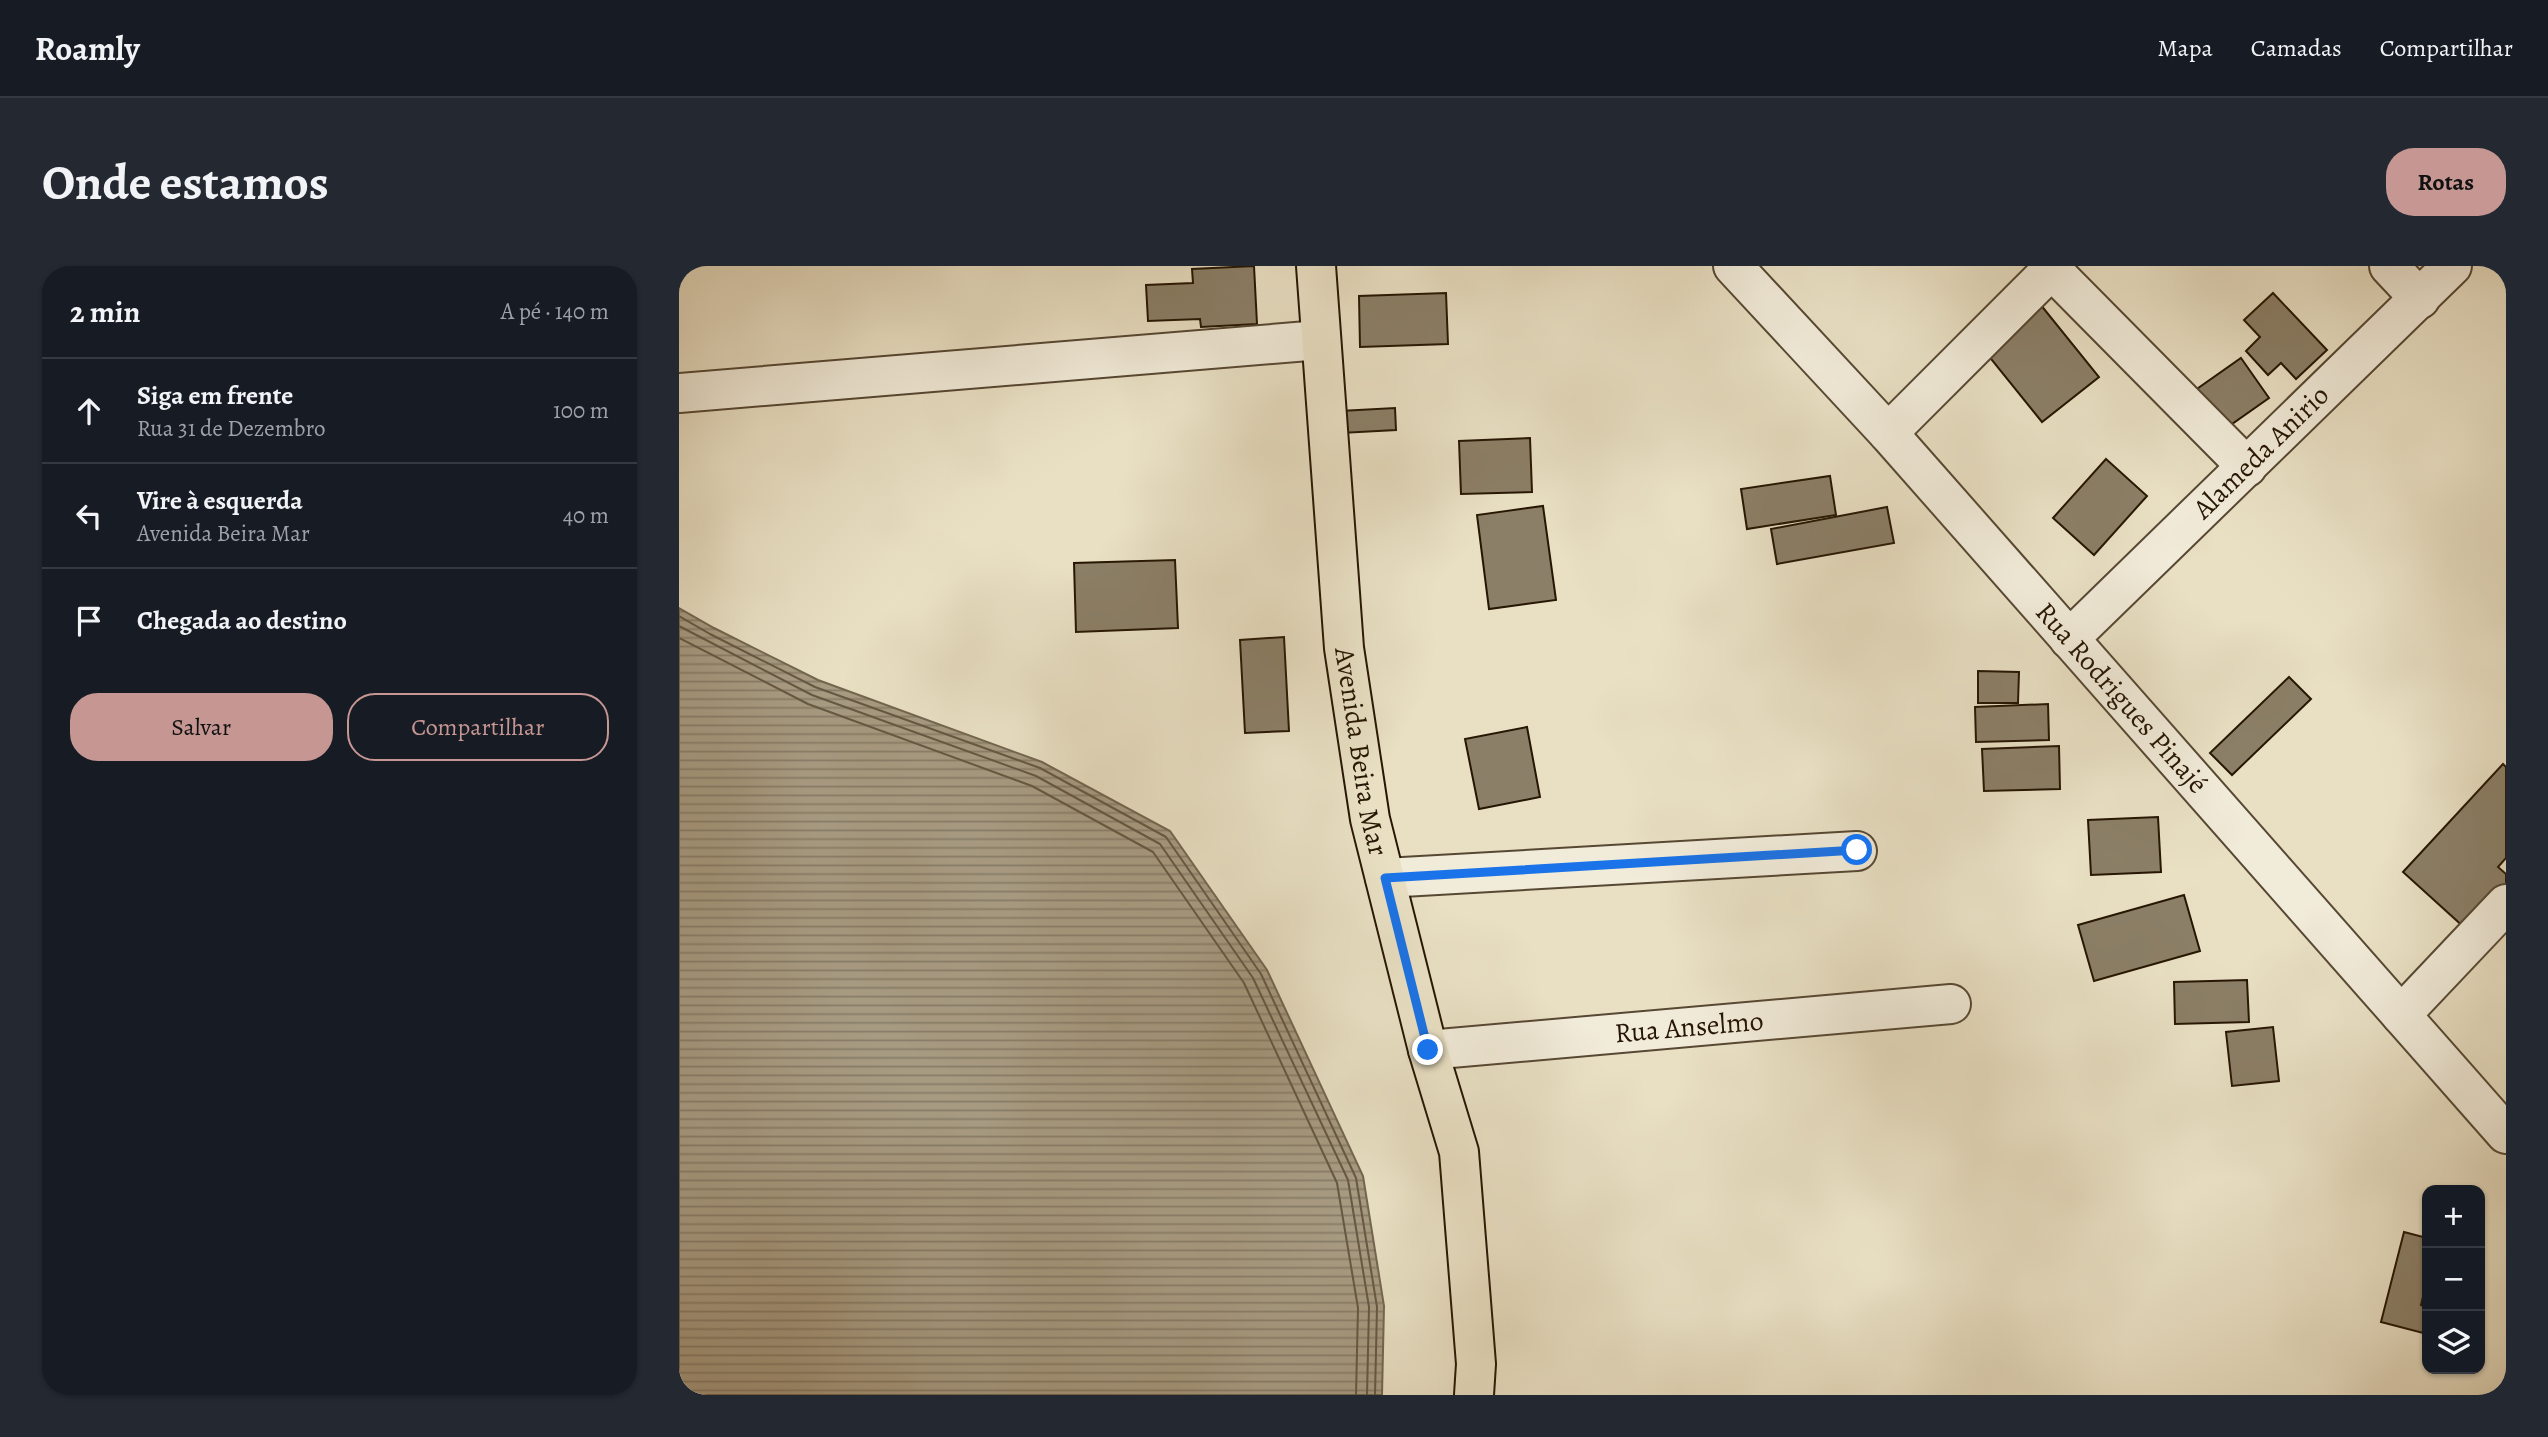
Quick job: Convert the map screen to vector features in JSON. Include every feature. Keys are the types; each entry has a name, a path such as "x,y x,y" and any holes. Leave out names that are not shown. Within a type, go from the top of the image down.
{"main road":[{"name":"Avenida Beira Mar","path":"1316,266 1344,648 1370,818 1428,1050 1459,1152 1476,1364 1474,1395"}],"street":[{"name":"Rua Rodrigues Pinajé","path":"1733,266 1888,433 2506,1134"},
{"path":"2389,266 2420,299"},
{"name":"Alameda Anirio","path":"2069,639 2452,266"},
{"path":"1888,433 2052,267 2247,467"},
{"path":"679,393 1321,340"},
{"path":"1385,878 1857,850"},
{"path":"2401,1015 2506,904"},
{"name":"Rua Anselmo","path":"1428,1050 1951,1004"}],"water":[{"path":"679,608 818,680 1042,762 1170,831 1267,970 1363,1176 1384,1306 1382,1395 679,1395"}],"building":[{"path":"1254,266 1257,324 1201,327 1200,319 1148,321 1146,285 1193,283 1192,269"},
{"path":"1446,293 1448,344 1360,347 1359,296"},
{"path":"2273,293 2327,350 2296,379 2281,363 2268,375 2246,351 2260,337 2244,320"},
{"path":"2040,304 2099,377 2042,422 1983,349"},
{"path":"2241,358 2269,398 2222,431 2194,391"},
{"path":"1395,408 1396,430 1341,433 1340,411"},
{"path":"1530,438 1532,492 1461,494 1459,441"},
{"path":"2106,459 2147,496 2094,555 2053,518"},
{"path":"1830,476 1836,515 1747,529 1741,489"},
{"path":"1543,506 1556,600 1489,609 1477,515"},
{"path":"1887,507 1894,543 1777,564 1771,529"},
{"path":"1175,560 1178,628 1076,632 1074,563"},
{"path":"1284,637 1289,731 1245,733 1240,640"},
{"path":"1978,671 2019,672 2018,703 1978,703"},
{"path":"2289,677 2311,699 2232,775 2210,753"},
{"path":"2048,704 2049,740 1976,742 1975,707"},
{"path":"1527,727 1540,797 1479,809 1465,739"},
{"path":"2059,746 2060,789 1984,791 1982,749"},
{"path":"2503,764 2506,767 2506,858 2498,867 2506,874 2506,886 2466,929 2403,872"},
{"path":"2158,817 2161,872 2091,875 2088,820"},
{"path":"2184,895 2200,951 2094,981 2078,925"},
{"path":"2247,980 2249,1022 2175,1024 2174,982"},
{"path":"2273,1027 2279,1081 2232,1086 2226,1032"},
{"path":"2404,1232 2422,1237 2422,1333 2381,1322"}],"route":[{"path":"1428,1050 1385,878 1857,850"}]}
